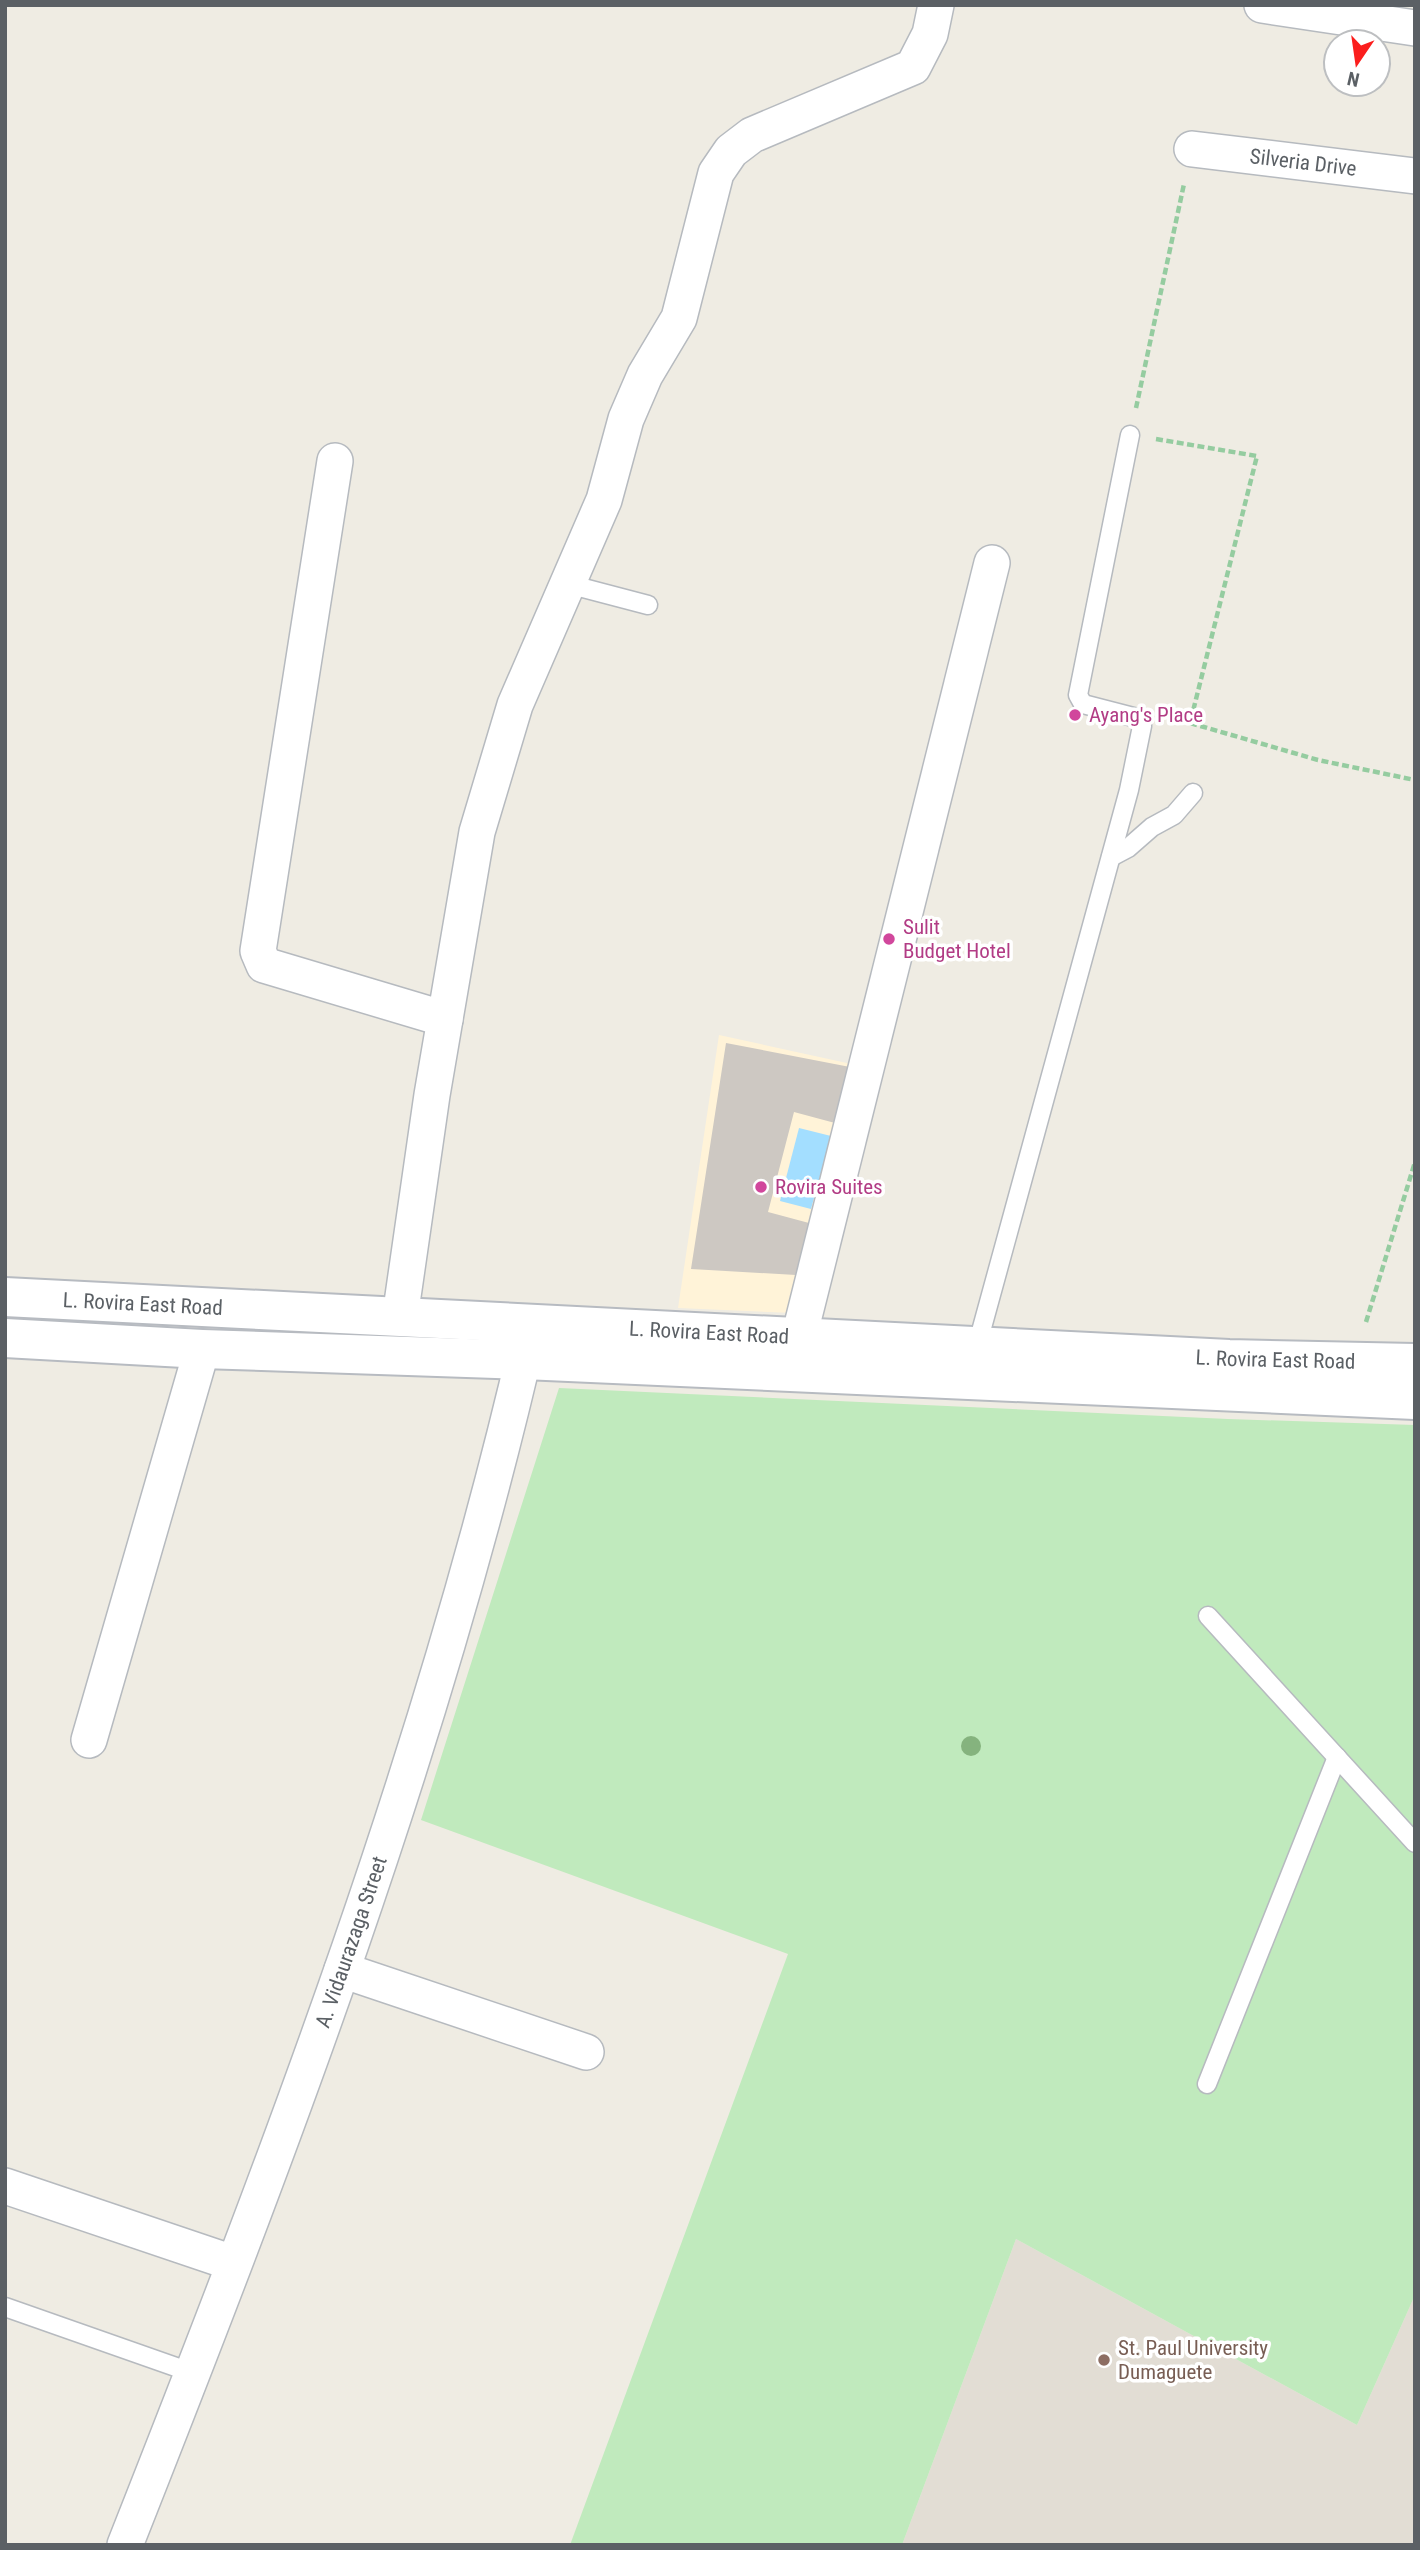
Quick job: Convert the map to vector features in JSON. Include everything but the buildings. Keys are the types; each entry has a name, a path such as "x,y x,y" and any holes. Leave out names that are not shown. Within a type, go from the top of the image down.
{"main road":[{"name":"L. Rovira East Road","path":"23,1298 400,1317 528,1342 1415,1401"},
{"path":"21,1338 23,1298"},
{"name":"L. Rovira East Road","path":"21,1338 202,1349 799,1337 1229,1359 1415,1363"}],"street":[{"path":"400,1317 445,1019 477,832 515,705 604,500 626,419 645,375 679,318 716,173 731,151 752,135 913,67 930,34 936,5"},
{"path":"1262,5 1415,27"},
{"name":"Silveria Drive","path":"1192,149 1415,176"},
{"path":"335,461 258,951 264,965 445,1019"},
{"path":"799,1337 992,563"},
{"name":"A. Vidaurazaga Street","path":"125,2545 193,2374 342,1970 394,1817 438,1674 528,1342"},
{"path":"89,1740 202,1349"},
{"path":"342,1970 586,2052"},
{"path":"5,2186 233,2263"}],"lane":[{"path":"977,1346 1129,790 1142,722 1141,719 1083,704 1078,695 1130,435"},
{"path":"568,584 648,605"},
{"path":"1111,857 1129,848 1152,827 1174,815 1193,793"},
{"path":"1209,1616 1415,1843"},
{"path":"1207,2084 1337,1757"},
{"path":"5,2307 193,2374"}],"path":[{"path":"1192,149 1130,435 1257,456 1190,723 1318,760 1415,780"},
{"path":"1354,1362 1415,1162"}],"shaded area":[{"name":"Rovira Suites","path":"719,1035 856,1065 793,1313 678,1308"},
{"name":"St. Paul University Dumaguete","path":"1016,2239 1357,2425 1415,2295 1415,2545 902,2545"}],"green space":[{"path":"559,1388 1415,1425 1415,2295 1357,2425 1016,2239 902,2545 570,2545 788,1954 421,1820"}],"water":[{"path":"799,1128 831,1136 811,1209 780,1201"}],"place":[{"name":"Ayang's Place","path":"1075,715"},
{"name":"Sulit Budget Hotel","path":"889,939"},
{"name":"Rovira Suites","path":"761,1187"},
{"name":"St. Paul University Dumaguete","path":"1104,2360"}]}
